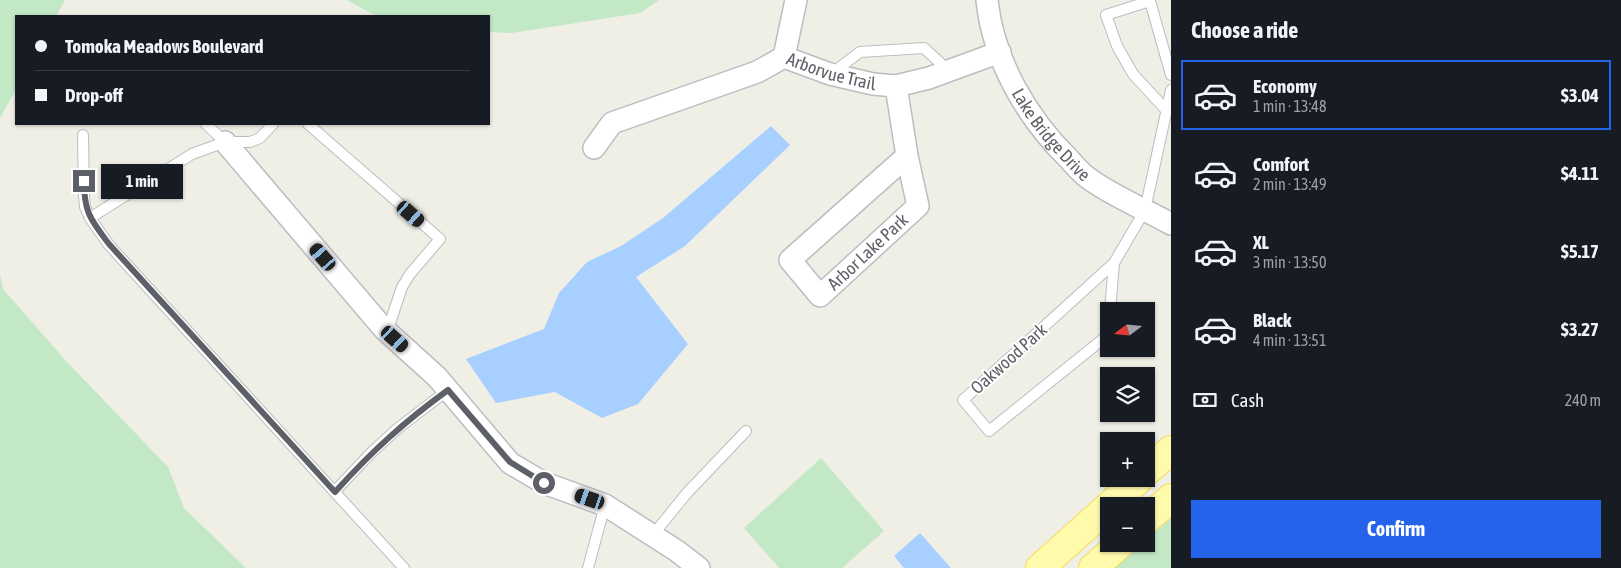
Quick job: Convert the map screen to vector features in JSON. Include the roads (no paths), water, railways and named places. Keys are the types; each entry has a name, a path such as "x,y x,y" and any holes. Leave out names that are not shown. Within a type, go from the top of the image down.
{"main road":[{"path":"1155,464 1171,450"},
{"path":"1040,568 1130,487"},
{"path":"1155,512 1171,498"},
{"path":"1093,568 1111,552"}],"street":[{"path":"784,57 796,0"},
{"name":"Lake Bridge Drive","path":"987,0 989,16 1000,52 1017,92 1037,123 1057,148 1086,177 1118,198 1171,224"},
{"name":"Arborvue Trail","path":"594,148 612,123 757,72 784,57 830,74 873,84 896,86 929,78 1000,52"},
{"name":"Arbor Lake Park","path":"896,86 907,156 918,206 820,296 790,260 907,156"},
{"path":"225,142 387,332 437,377 510,462 544,483 605,505 699,568"}],"lane":[{"path":"1166,112 1133,74 1117,46 1106,15 1150,1 1171,75"},
{"path":"830,74 860,52 924,48 949,71"},
{"name":"Oakwood Park","path":"1100,341 989,431 963,400 1114,263 1145,210 1171,90"},
{"path":"207,125 225,142"},
{"path":"90,218 192,154 225,142 240,143 260,138 272,125"},
{"path":"309,125 440,239 406,280 387,332"},
{"path":"83,135 84,196 90,218 109,244 404,568"},
{"name":"Oakwood Park","path":"1111,302 1114,263"},
{"path":"335,492 371,453 397,429 448,390"},
{"path":"652,536 687,493 746,431"},
{"path":"588,568 605,505"}],"water":[{"path":"771,126 790,145 685,246 636,277 688,344 638,404 602,418 555,392 496,403 466,359 544,329 559,293 587,262 621,246 663,218"},
{"path":"920,533 951,568 904,568 894,556"}]}
